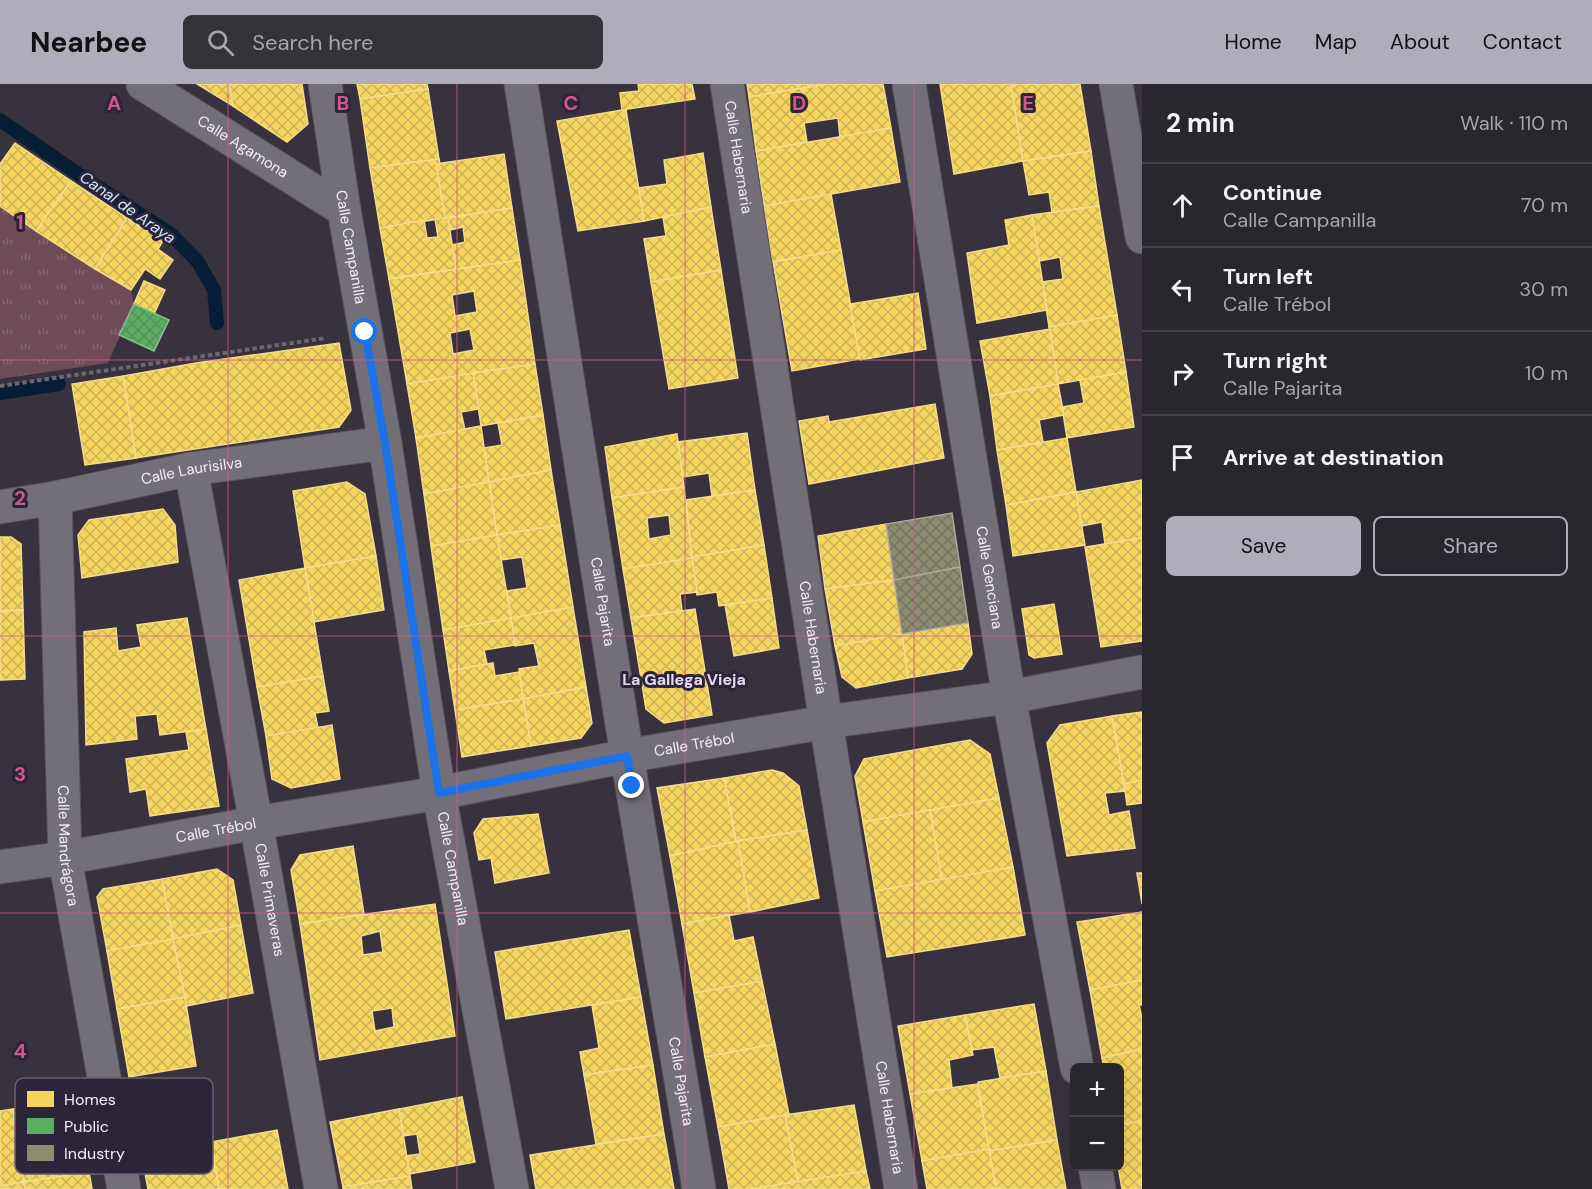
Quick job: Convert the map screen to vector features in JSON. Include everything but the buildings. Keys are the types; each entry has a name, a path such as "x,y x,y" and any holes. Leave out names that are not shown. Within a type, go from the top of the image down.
{"street":[{"name":"Calle Agamona","path":"143,84 344,210"},
{"name":"Calle Campanilla","path":"325,84 344,210 385,443 439,793 512,1189"},
{"name":"Calle Pajarita","path":"521,84 627,756 699,1189"},
{"name":"Calle Habernaria","path":"727,84 825,722 901,1189"},
{"name":"Calle Genciana","path":"909,84 1009,697 1076,1063"},
{"path":"1116,84 1142,237"},
{"name":"Calle Laurisilva","path":"0,507 55,498 191,469 385,443"},
{"name":"Calle Primaveras","path":"191,469 321,1189"},
{"name":"Calle Mandrágora","path":"55,498 65,858 104,1078"},
{"name":"Calle Trébol","path":"0,867 65,858 439,793 627,756 825,722 1009,697 1142,672"},
{"path":"1096,1171 1099,1189"},
{"name":"Calle Mandrágora","path":"121,1174 124,1189"}],"path":[{"path":"0,386 365,332"}],"green space":[{"path":"0,206 131,290 134,304 108,363 0,379"}],"waterway":[{"name":"Canal de Araya","path":"0,120 172,235 198,262 214,290 217,323"},
{"name":"Canal de Araya","path":"0,393 59,384"}],"district":[{"name":"La Gallega Vieja","path":"684,679"}],"route":[{"path":"365,332 385,443 439,793 627,756 632,786"}]}
